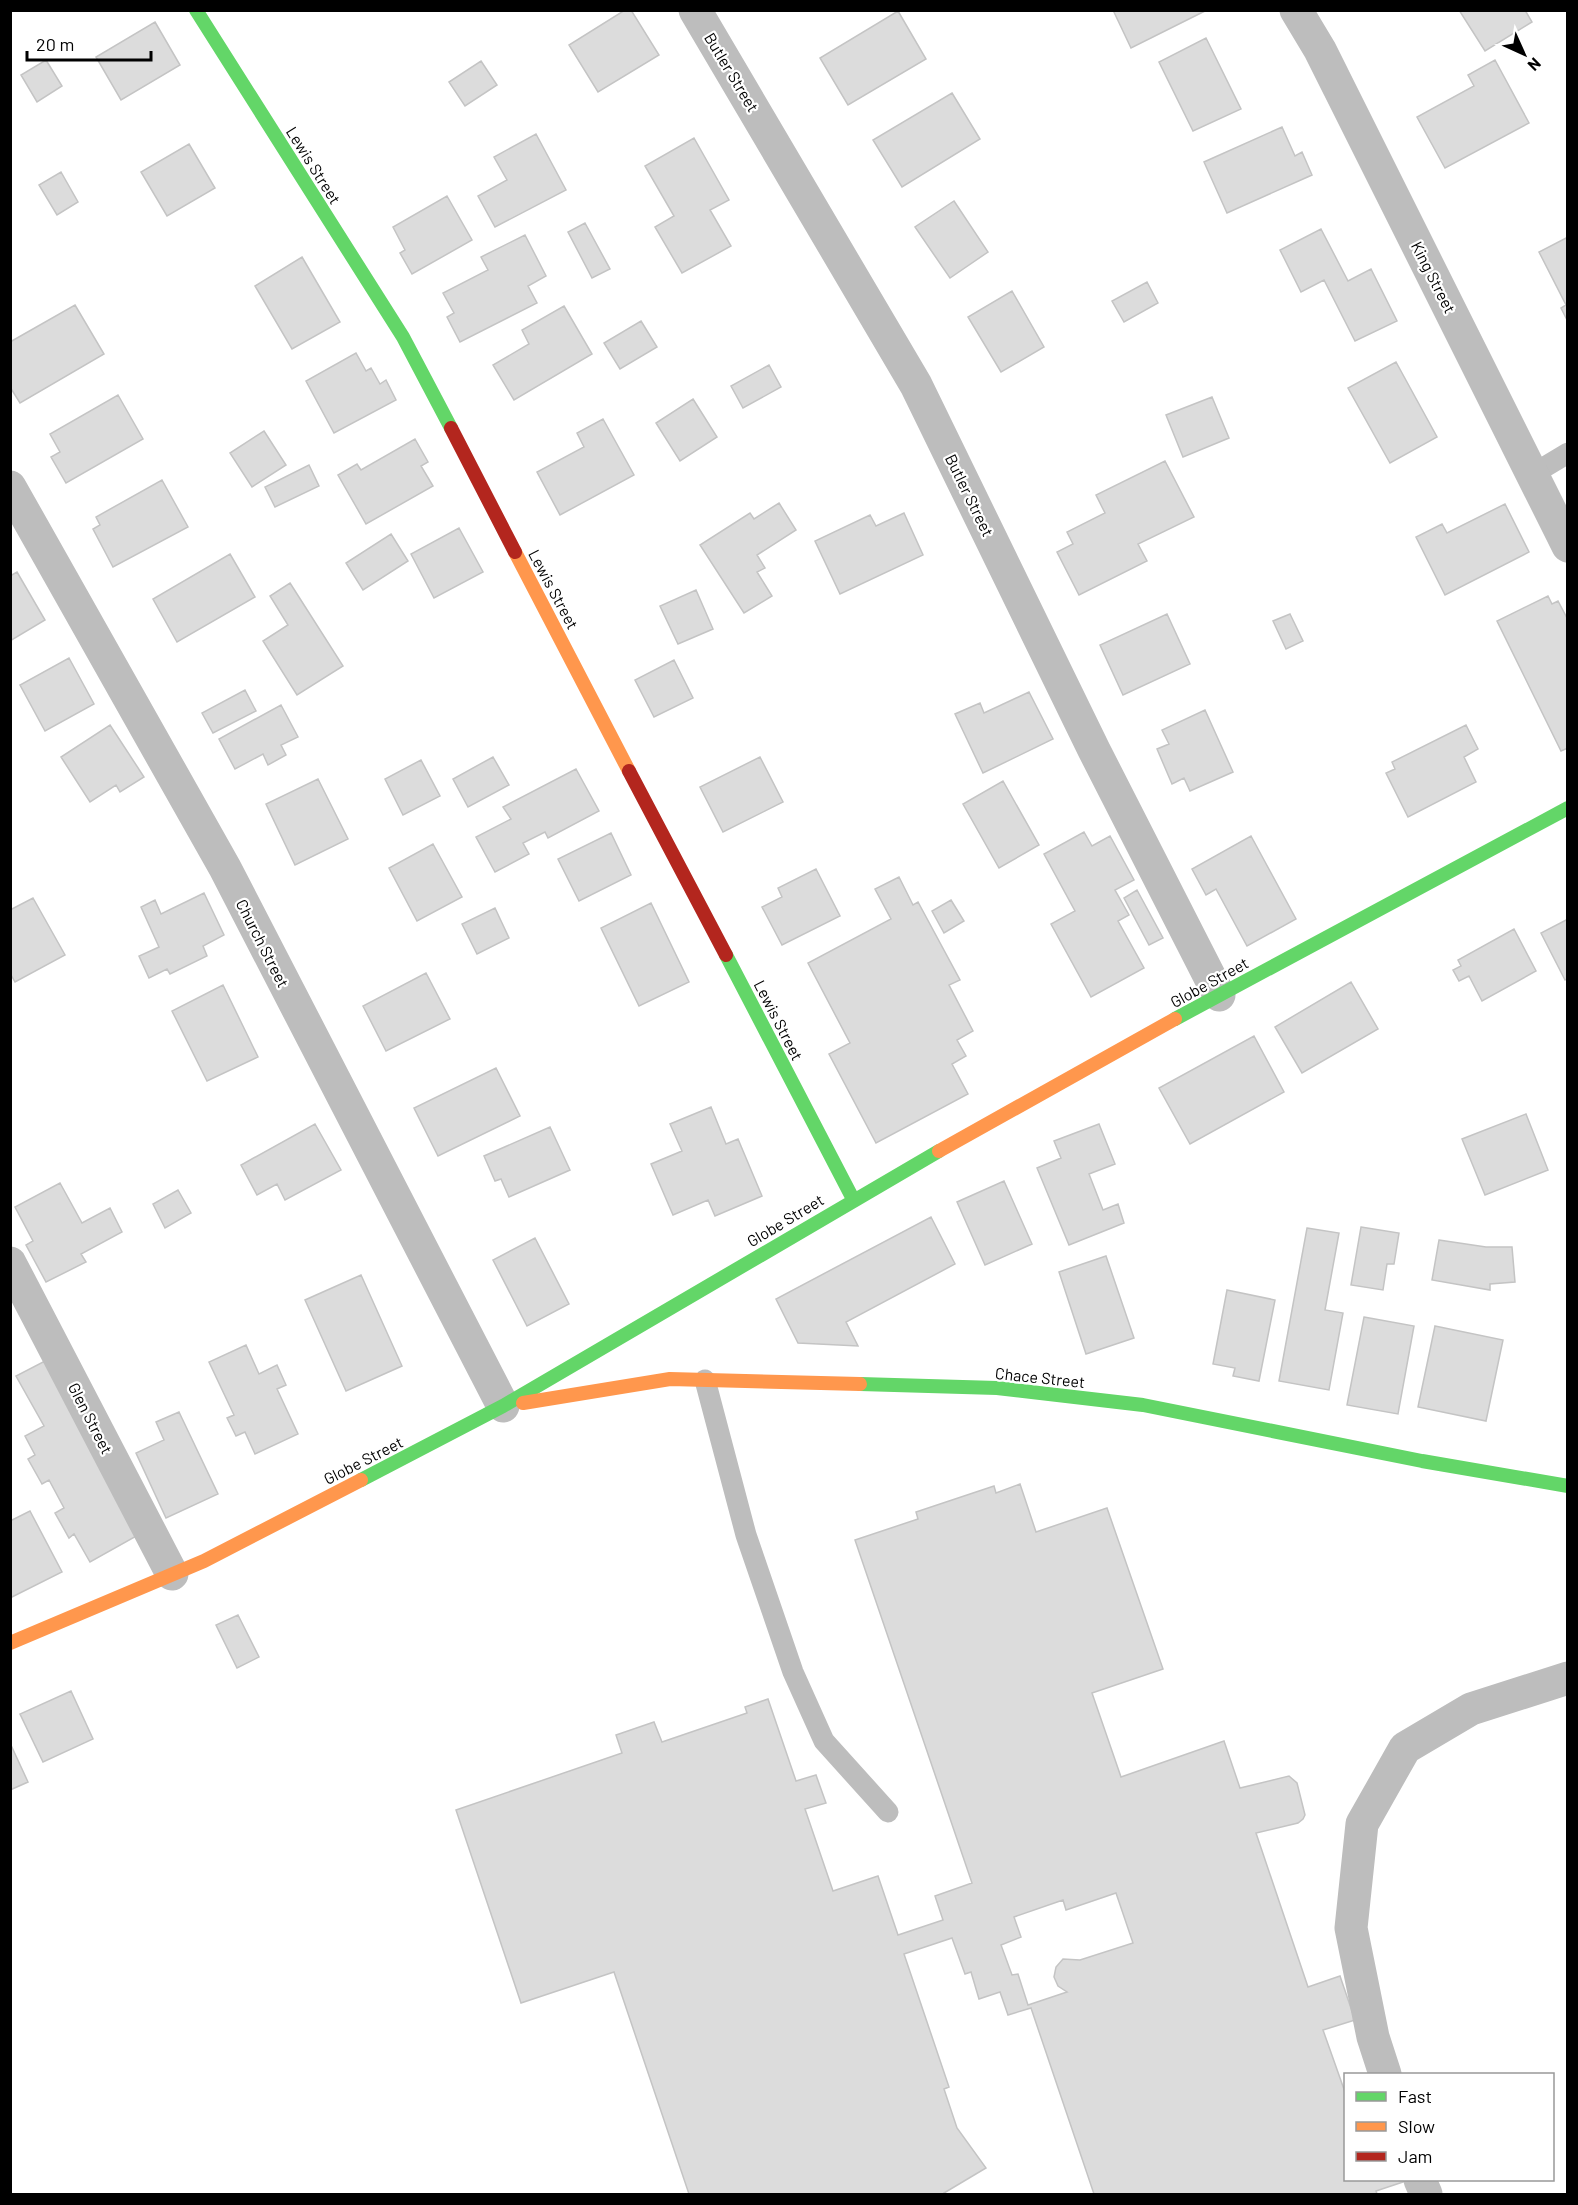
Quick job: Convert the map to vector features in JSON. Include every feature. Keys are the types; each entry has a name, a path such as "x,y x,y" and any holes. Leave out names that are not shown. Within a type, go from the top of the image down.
{"street":[{"name":"Lewis Street","path":"196,10 403,337 853,1199"},
{"name":"Butler Street","path":"695,10 916,385 1094,750 1219,995"},
{"name":"King Street","path":"1296,10 1324,58 1568,546"},
{"name":"Church Street","path":"12,493 225,868 503,1406"},
{"name":"Globe Street","path":"10,1643 204,1561 503,1406 853,1199 1219,995 1568,808"},
{"name":"Glen Street","path":"10,1263 172,1574"},
{"name":"Chace Street","path":"503,1406 670,1379 997,1388 1143,1405 1422,1461 1568,1486"},
{"path":"1385,2073 1373,2037 1351,1928 1362,1824 1405,1748 1471,1709 1568,1678"}],"lane":[{"path":"1533,474 1568,453"},
{"path":"705,1380 746,1535 793,1672 824,1741 888,1812"}],"building":[{"path":"625,10 631,10 659,55 598,92 569,45"},
{"path":"1113,10 1207,10 1131,48"},
{"path":"1459,10 1525,10 1532,22 1485,51"},
{"path":"898,11 926,59 848,105 820,58"},
{"path":"155,22 180,65 121,100 96,57"},
{"path":"1206,38 1241,109 1193,131 1159,62"},
{"path":"46,60 62,86 37,102 21,75"},
{"path":"1495,60 1529,123 1445,168 1417,117 1474,86 1468,75"},
{"path":"481,61 497,85 465,106 449,82"},
{"path":"952,93 980,139 902,187 873,140"},
{"path":"1282,127 1295,156 1302,152 1312,175 1227,213 1204,162"},
{"path":"536,134 566,190 495,227 478,196 507,180 494,157"},
{"path":"694,138 729,200 710,210 731,246 682,273 655,227 674,216 645,166"},
{"path":"189,144 215,188 167,216 141,172"},
{"path":"61,172 78,202 57,215 39,185"},
{"path":"447,196 472,240 412,274 400,253 405,250 393,227"},
{"path":"954,201 988,252 950,278 915,227"},
{"path":"585,223 610,269 592,278 568,232"},
{"path":"1321,229 1348,281 1371,269 1397,321 1355,341 1324,280 1301,292 1280,250"},
{"path":"525,235 546,276 528,286 537,303 460,342 447,317 454,313 443,293 488,270 481,257"},
{"path":"1568,237 1568,322 1561,308 1566,305 1539,252"},
{"path":"302,257 340,322 292,349 255,286"},
{"path":"1147,282 1158,303 1124,322 1112,301"},
{"path":"1012,291 1044,347 1001,372 968,317"},
{"path":"75,305 104,354 20,403 10,387 10,342"},
{"path":"564,306 592,354 514,400 493,365 529,344 522,330"},
{"path":"641,321 657,347 620,369 604,343"},
{"path":"356,353 366,371 371,368 380,384 386,380 396,400 334,433 306,381"},
{"path":"1396,362 1437,437 1390,463 1348,388"},
{"path":"769,365 781,387 743,408 731,386"},
{"path":"118,395 143,439 66,483 51,457 60,452 50,434"},
{"path":"1212,397 1229,438 1183,457 1166,415"},
{"path":"693,399 717,437 680,461 656,423"},
{"path":"603,419 634,475 560,515 537,472 584,447 577,433"},
{"path":"264,431 286,465 252,487 230,453"},
{"path":"415,439 428,462 421,466 433,486 366,524 338,475 357,464 361,470"},
{"path":"1165,461 1194,517 1138,544 1147,561 1079,595 1057,552 1073,544 1067,532 1105,513 1096,495"},
{"path":"309,465 319,486 275,507 265,487"},
{"path":"162,480 188,527 113,567 93,529 100,525 96,517"},
{"path":"779,503 796,530 757,555 765,568 757,572 772,596 744,613 700,545 750,513 754,519"},
{"path":"1505,504 1529,552 1445,595 1416,537 1442,524 1447,533"},
{"path":"904,513 923,555 840,594 815,541 870,515 876,526"},
{"path":"459,528 483,572 434,598 411,554"},
{"path":"391,534 408,561 363,590 346,563"},
{"path":"230,554 255,597 177,642 153,599"},
{"path":"17,572 45,620 10,641 10,576"},
{"path":"290,583 343,666 297,695 263,641 288,625 270,596"},
{"path":"696,590 713,629 678,644 660,606"},
{"path":"1548,596 1552,604 1558,601 1568,620 1568,748 1561,751 1497,621"},
{"path":"1167,614 1190,664 1123,695 1100,645"},
{"path":"1290,614 1303,641 1286,649 1273,621"},
{"path":"69,658 94,704 45,731 20,685"},
{"path":"674,660 693,698 654,717 635,680"},
{"path":"245,690 256,711 213,733 202,713"},
{"path":"1029,692 1053,739 983,773 955,714 980,703 984,713"},
{"path":"281,705 298,737 281,745 286,755 268,765 263,754 235,769 219,739"},
{"path":"1205,710 1233,772 1190,791 1184,778 1172,784 1157,749 1169,744 1162,730"},
{"path":"110,725 144,777 120,792 116,785 90,802 61,757"},
{"path":"1466,725 1478,749 1464,757 1476,782 1408,817 1386,773 1395,769 1392,762"},
{"path":"493,757 509,785 468,807 453,779"},
{"path":"760,757 783,802 723,832 700,787"},
{"path":"421,760 440,796 403,815 385,779"},
{"path":"576,769 599,811 548,838 545,832 523,843 529,854 495,872 476,837 511,819 503,807"},
{"path":"318,779 348,839 295,865 266,804"},
{"path":"1003,781 1039,845 999,868 963,804"},
{"path":"1084,832 1092,846 1110,836 1134,880 1115,890 1129,915 1118,921 1144,968 1091,997 1051,924 1075,911 1044,854"},
{"path":"611,833 631,875 579,901 558,859"},
{"path":"1251,836 1296,919 1247,946 1216,889 1206,895 1192,869"},
{"path":"433,844 462,897 417,921 389,868"},
{"path":"816,869 840,916 782,945 762,907 782,897 778,888"},
{"path":"899,877 913,905 918,902 960,980 949,985 973,1031 957,1040 966,1056 952,1064 968,1094 876,1143 829,1054 850,1043 808,963 891,919 875,889"},
{"path":"1137,890 1163,938 1149,945 1124,898"},
{"path":"204,893 224,935 203,946 207,956 170,974 167,969 149,978 139,956 159,947 141,907 155,900 161,914"},
{"path":"33,898 65,955 15,982 10,973 10,910"},
{"path":"951,900 964,921 944,933 932,911"},
{"path":"651,903 689,982 639,1006 601,928"},
{"path":"495,908 509,938 477,954 462,924"},
{"path":"1568,919 1568,978 1565,980 1541,933"},
{"path":"1514,929 1536,971 1482,1001 1469,976 1459,981 1453,970 1461,966 1458,960"},
{"path":"426,973 450,1019 386,1051 363,1006"},
{"path":"1351,982 1378,1029 1302,1073 1275,1027"},
{"path":"223,985 258,1057 207,1081 172,1011"},
{"path":"1254,1036 1284,1092 1190,1144 1159,1088"},
{"path":"496,1068 520,1116 438,1156 414,1108"},
{"path":"711,1107 726,1144 738,1139 762,1196 715,1216 708,1200 673,1215 651,1164 682,1151 670,1124"},
{"path":"1526,1114 1548,1170 1485,1195 1462,1139"},
{"path":"315,1124 341,1170 285,1200 277,1184 257,1195 241,1165"},
{"path":"1099,1124 1115,1164 1089,1174 1103,1210 1118,1204 1124,1223 1069,1245 1037,1168 1061,1158 1054,1141"},
{"path":"550,1127 570,1170 509,1197 501,1179 495,1181 484,1156"},
{"path":"1004,1181 1032,1244 985,1265 957,1202"},
{"path":"60,1183 82,1223 110,1208 122,1232 81,1254 86,1262 46,1282 26,1245 33,1241 15,1207"},
{"path":"178,1190 191,1213 165,1228 153,1204"},
{"path":"931,1217 955,1264 846,1322 858,1346 798,1343 776,1299"},
{"path":"1361,1227 1399,1233 1394,1264 1387,1264 1383,1290 1351,1285"},
{"path":"1307,1228 1339,1233 1325,1310 1343,1313 1329,1390 1279,1381"},
{"path":"535,1238 569,1304 527,1326 493,1260"},
{"path":"1439,1240 1486,1247 1512,1247 1515,1282 1490,1284 1490,1290 1432,1280"},
{"path":"1106,1256 1134,1338 1086,1354 1059,1272"},
{"path":"361,1275 402,1366 346,1391 305,1300"},
{"path":"1227,1290 1275,1300 1259,1381 1233,1376 1235,1368 1213,1364"},
{"path":"1364,1317 1414,1326 1398,1414 1347,1405"},
{"path":"1435,1326 1503,1340 1486,1421 1418,1407"},
{"path":"246,1345 259,1374 277,1365 286,1385 277,1389 298,1434 255,1454 245,1432 236,1436 227,1418 234,1415 209,1362"},
{"path":"45,1361 140,1534 90,1562 74,1534 69,1538 55,1513 64,1508 49,1480 42,1484 28,1459 35,1455 25,1436 44,1426 16,1376"},
{"path":"179,1412 218,1494 166,1518 136,1453 164,1440 156,1422"},
{"path":"1020,1484 1036,1532 1107,1508 1163,1669 1092,1693 1121,1777 1224,1741 1240,1788 1289,1776 1297,1783 1305,1815 1303,1819 1298,1823 1256,1833 1308,1987 1340,1976 1355,2020 1323,2030 1344,2089 1344,2181 1406,2181 1376,2191 1377,2194 1094,2194 1031,2008 1008,2015 1000,1992 979,1999 971,1972 965,1974 952,1938 904,1954 949,2087 944,2089 957,2128 986,2168 945,2194 689,2194 614,1972 521,2003 456,1810 622,1753 616,1735 654,1722 662,1742 747,1713 745,1707 768,1699 796,1781 816,1775 826,1803 805,1809 833,1891 878,1876 898,1935 943,1920 935,1896 972,1883 855,1540 918,1519 916,1512 994,1486 996,1493","holes":["1116,1893 1133,1943 1080,1960 1063,1959 1056,1967 1054,1977 1058,1986 1067,1992 1028,2005 1018,1974 1012,1975 1001,1945 1021,1937 1014,1917 1063,1900 1066,1910"]},
{"path":"30,1511 62,1572 10,1598 10,1521"},
{"path":"238,1615 259,1657 237,1668 216,1625"},
{"path":"71,1691 93,1739 43,1762 20,1714"},
{"path":"10,1743 28,1782 10,1790"}],"traffic: fast":[{"path":"196,10 403,337 451,428"},
{"path":"1175,1019 1568,808"},
{"path":"726,955 853,1199"},
{"path":"361,1480 503,1406 939,1151"},
{"path":"860,1384 997,1388 1143,1405 1422,1461 1568,1486"}],"traffic: slow":[{"path":"515,552 629,771"},
{"path":"939,1151 1175,1019"},
{"path":"523,1403 670,1379 860,1384"},
{"path":"10,1643 204,1561 361,1480"}],"traffic: jam":[{"path":"451,428 515,552"},
{"path":"629,771 726,955"}]}
